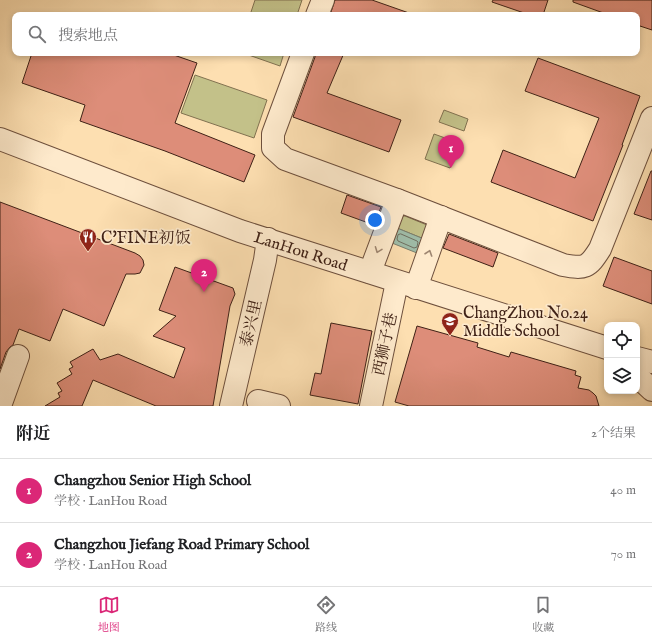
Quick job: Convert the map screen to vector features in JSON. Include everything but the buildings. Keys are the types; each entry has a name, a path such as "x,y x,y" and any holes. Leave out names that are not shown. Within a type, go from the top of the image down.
{"street":[{"path":"318,12 323,0"},
{"path":"302,56 273,134 273,148 285,159 397,200 563,265 579,268 592,262 600,249 652,118"},
{"name":"LanHou Road","path":"0,139 240,231 604,349"},
{"path":"370,272 397,200"},
{"name":"西狮子巷","path":"371,406 407,285 441,217"},
{"name":"泰兴里","path":"231,406 265,260 268,240"},
{"path":"0,406 18,356"},
{"path":"640,359 652,362"},
{"path":"640,379 652,390"}],"shaded area":[{"path":"255,0 302,0 298,12 251,12"},
{"path":"252,56 283,56 280,66"},
{"path":"195,75 267,100 254,138 181,113"},
{"path":"444,110 468,119 464,131 439,122"},
{"path":"434,134 459,143 450,168 425,159"},
{"path":"402,216 427,225 424,239 397,228"}],"water":[{"path":"397,228 424,239 417,253 392,243"}],"place":[{"name":"Changzhou Senior High School","path":"451,168"},
{"name":"C'FINE初饭","path":"88,252"},
{"name":"Changzhou Jiefang Road Primary School","path":"204,292"},
{"name":"ChangZhou No.24 Middle School","path":"450,336"}]}
